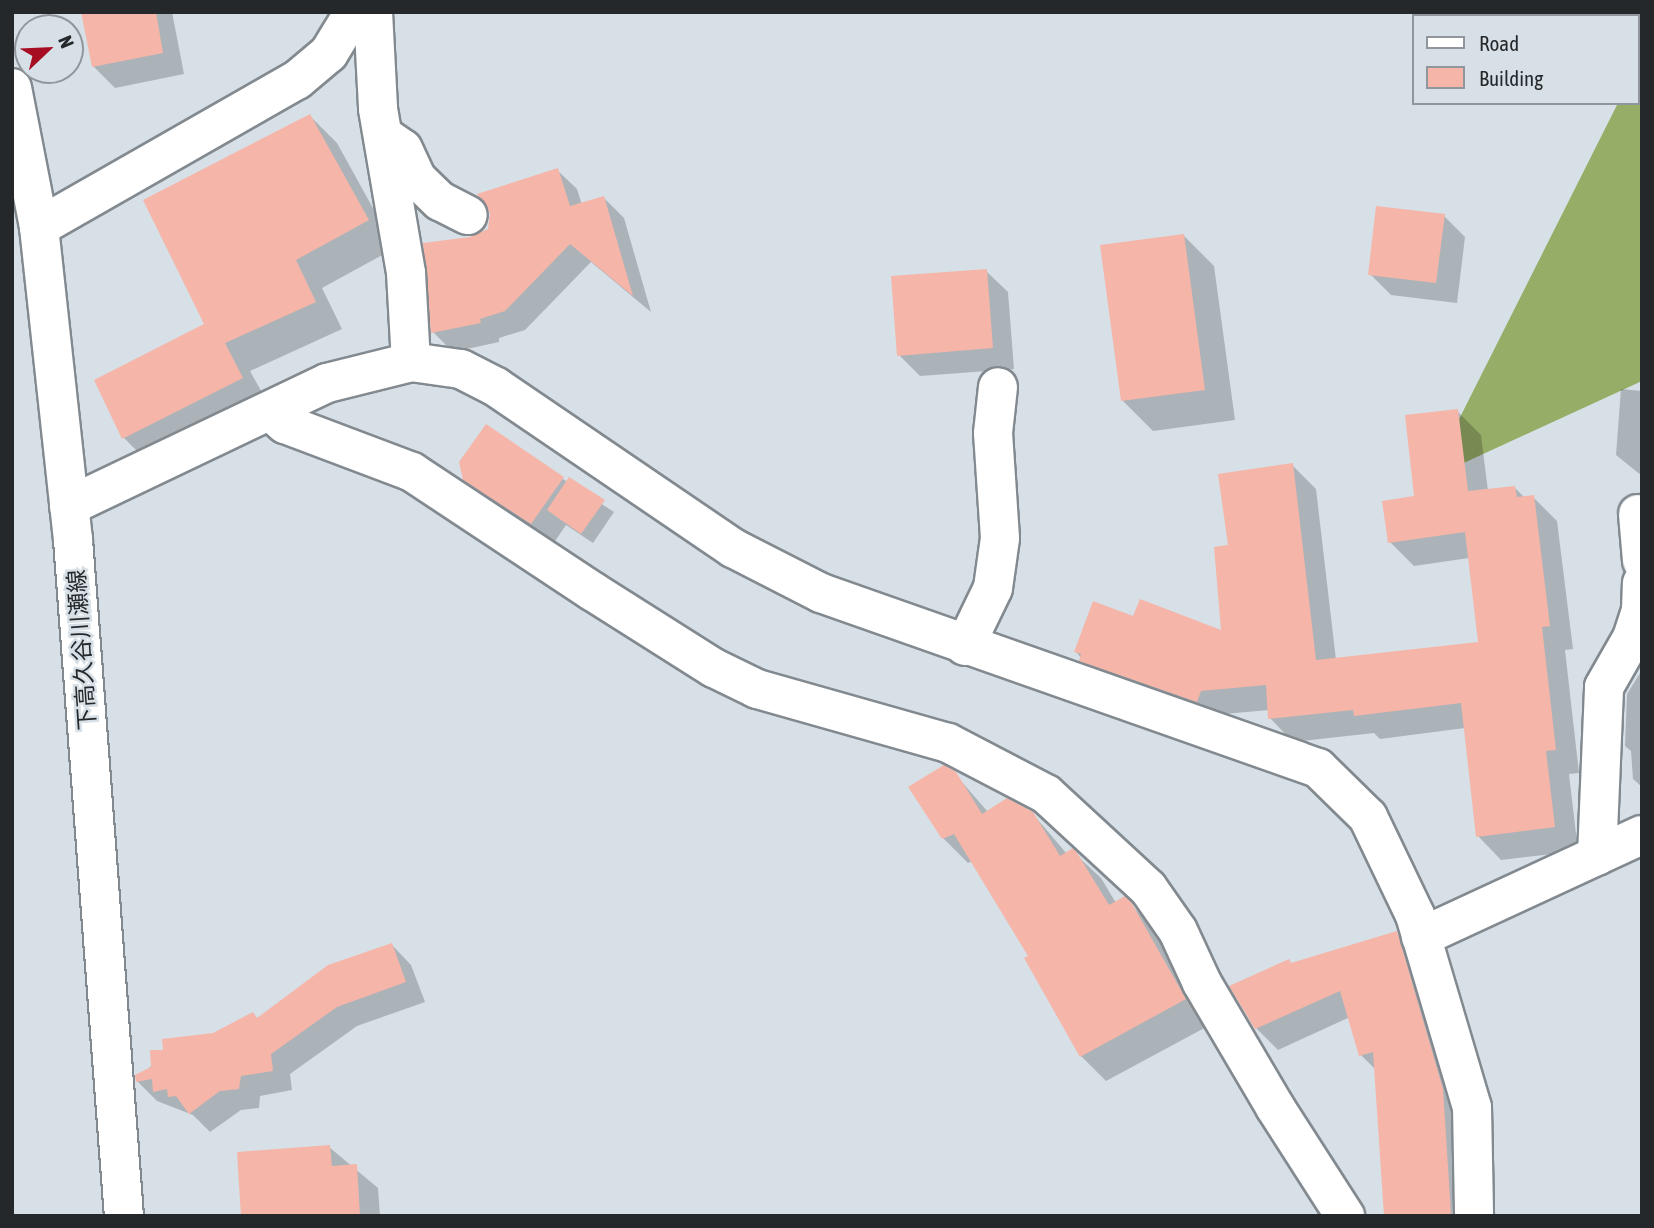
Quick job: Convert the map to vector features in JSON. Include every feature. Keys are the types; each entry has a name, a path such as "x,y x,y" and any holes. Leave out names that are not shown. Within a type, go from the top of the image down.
{"street":[{"path":"39,227 298,80 328,52 354,12"},
{"path":"373,12 383,135 406,273 411,362"},
{"name":"下高久谷川瀬線","path":"12,88 39,227 69,506 124,1216"},
{"path":"383,135 402,149 417,179 432,194 468,215"},
{"path":"69,506 327,383 411,362 461,369 496,387 733,548 821,593 965,646 1318,768 1368,817 1421,937 1472,1107 1474,1216"},
{"path":"965,646 993,588 1000,538 993,433 998,387"},
{"path":"270,411 285,424 412,472 592,591 746,684 948,743 1046,794 1148,888 1178,931 1202,983 1275,1107 1345,1216"},
{"path":"1638,514 1642,561"},
{"path":"1597,856 1604,687 1637,638 1642,583"},
{"path":"1421,937 1642,835"}],"green space":[{"path":"1642,56 1642,381 1429,479 1617,105 1640,105"}],"building":[{"path":"156,12 163,53 92,67 84,14 81,14"},
{"path":"310,114 369,220 296,260 316,302 225,343 243,378 122,439 94,380 204,324 143,200"},
{"path":"558,168 570,206 604,196 633,296 570,244 505,311 480,319 481,323 431,333 423,243 470,237 488,229 490,213 477,194"},
{"path":"1376,206 1445,214 1436,283 1368,275"},
{"path":"1184,234 1205,390 1121,401 1100,245"},
{"path":"987,269 993,348 897,356 891,276"},
{"path":"1458,409 1468,491 1515,486 1517,497 1534,495 1550,626 1542,627 1556,750 1546,751 1555,827 1476,837 1461,703 1354,716 1353,710 1268,719 1266,685 1201,691 1197,702 1079,661 1081,654 1074,652 1093,601 1133,616 1140,599 1221,630 1214,547 1228,545 1218,474 1293,463 1316,660 1478,642 1465,532 1388,543 1382,501 1414,496 1405,415"},
{"path":"486,424 564,477 531,524 463,480 459,462"},
{"path":"569,477 605,500 581,534 547,510"},
{"path":"944,765 956,772 982,814 1007,798 1033,812 1060,856 1073,848 1076,851 1109,905 1125,896 1131,902 1186,999 1080,1057 1024,958 1028,956 954,834 942,839 908,787"},
{"path":"1397,931 1443,1089 1451,1214 1384,1216 1373,1052 1359,1056 1340,991 1255,1029 1229,986 1289,959 1291,963"},
{"path":"392,943 406,982 337,1007 271,1054 273,1071 241,1076 239,1089 220,1091 189,1114 176,1096 168,1097 167,1089 153,1092 152,1079 136,1082 135,1075 151,1067 150,1050 163,1050 162,1039 213,1033 253,1012 257,1018 328,965"},
{"path":"330,1145 332,1166 357,1164 360,1216 241,1216 237,1152"}]}
